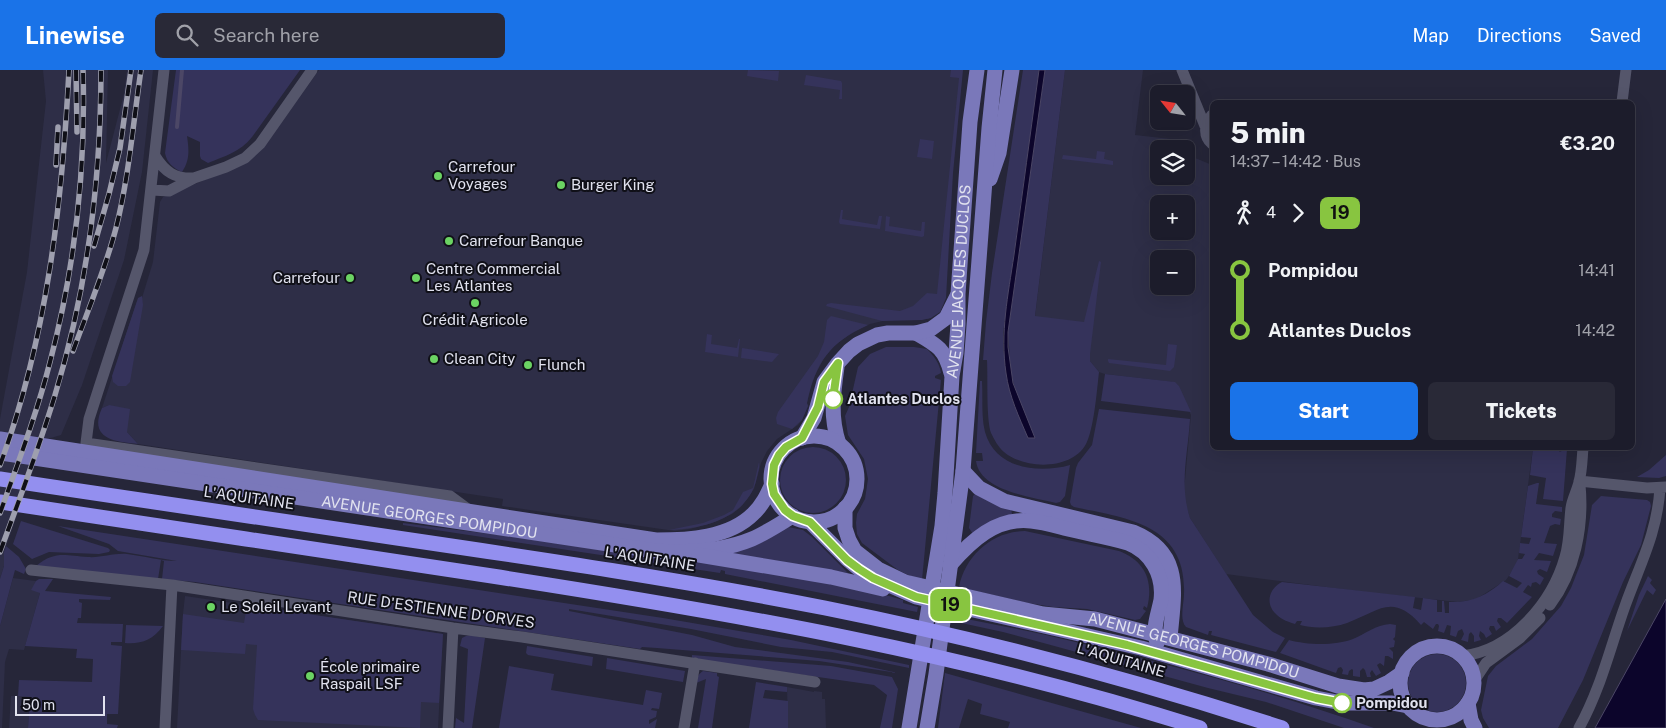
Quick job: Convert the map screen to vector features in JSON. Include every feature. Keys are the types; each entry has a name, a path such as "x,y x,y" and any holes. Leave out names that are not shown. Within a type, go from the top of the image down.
{"highway":[{"name":"L'AQUITAINE","path":"0,479 677,581 825,608 918,627 1093,670 1282,728"},
{"path":"0,502 397,561 682,606 857,639 950,659 1046,683 1200,728"}],"main road":[{"name":"AVENUE JACQUES DUCLOS","path":"910,728 946,493 952,376 959,344 958,294 970,122 977,70"},
{"name":"AVENUE JACQUES DUCLOS","path":"927,728 963,471 995,70"},
{"path":"984,194 999,153 1012,70"},
{"path":"802,438 816,412 824,382 838,363 858,344 877,335 916,333 931,329 946,318 958,294"},
{"path":"931,329 946,333 959,344"},
{"path":"916,333 940,348 948,360 952,376"},
{"name":"AVENUE JACQUES DUCLOS","path":"959,344 971,357"},
{"path":"838,363 833,399 833,417 839,444"},
{"path":"812,436 822,437 839,444 854,463 857,475 854,493 846,508 835,516 823,521 810,522 793,516 785,510 774,494 772,484 774,465 779,455 786,447 802,438 812,436"},
{"name":"AVENUE GEORGES POMPIDOU","path":"0,438 168,471 646,550 688,553 743,542 793,516"},
{"name":"AVENUE GEORGES POMPIDOU","path":"0,453 168,471 472,513 642,539 691,539 714,534 743,522 757,510 772,484"},
{"path":"963,471 979,488 1004,501 1133,532 1151,541 1165,557 1174,580 1170,638"},
{"name":"AVENUE GEORGES POMPIDOU","path":"846,508 845,528 855,551 878,569 905,582 1043,614 1095,619 1268,664 1324,682 1353,688 1374,689 1402,673"},
{"path":"950,565 972,542 986,532 998,526 1019,521 1038,522 1128,543 1146,554 1160,577 1161,599 1154,634 1158,646 1167,656"},
{"name":"AVENUE GEORGES POMPIDOU","path":"810,522 847,560 859,569 873,578 916,597 1100,638 1334,702 1351,704 1392,703 1408,706"},
{"path":"688,553 830,577 916,597"},
{"path":"1440,647 1462,656 1470,668 1474,681 1468,703 1456,715 1442,720 1432,720 1415,713 1408,706 1401,690 1402,673 1411,658 1425,649 1440,647"},
{"path":"1468,703 1475,728"},
{"path":"1442,720 1455,728"}],"street":[{"path":"86,443 89,419 144,250 164,70"},
{"path":"152,187 169,190 194,178 236,163 252,153 312,70"},
{"path":"1182,70 1196,100 1199,114 1206,126"},
{"path":"1622,100 1626,70"},
{"path":"1196,100 1210,109"},
{"path":"1210,118 1206,126 1206,137 1210,142"},
{"path":"155,156 167,172 179,177"},
{"path":"152,187 162,178 194,178"},
{"path":"50,445 76,448 86,443 450,496 472,513"},
{"path":"1462,656 1478,653 1506,638 1526,621 1542,603 1556,581 1568,546 1571,506 1579,481 1583,450"},
{"path":"1579,481 1663,488 1654,531 1620,621 1604,674 1579,728"},
{"path":"1474,681 1486,663 1530,629 1544,613 1560,589 1573,560 1576,543 1582,507 1579,481"},
{"name":"RUE D'ESTIENNE D'ORVES","path":"31,570 172,585 815,682"},
{"path":"165,728 172,585"},
{"path":"448,728 453,628"},
{"path":"684,728 695,663"}],"shaded area":[{"path":"43,70 108,70 106,163 124,94 127,70 153,70 142,172 124,260 82,385 61,435 44,440 4,552 4,566 0,579 0,419 27,272 46,101"},
{"path":"176,70 300,70 252,137 237,150 208,163 201,159 200,142 187,136 188,155 182,172 171,165 165,153"},
{"path":"319,70 962,70 955,136 944,303 940,312 928,319 887,320 870,324 853,332 835,345 824,358 812,381 808,406 802,420 798,425 777,439 767,451 761,463 754,489 741,507 732,514 712,523 690,529 675,531 502,506 503,499 138,444 127,432 109,405 102,408 137,301 141,301 153,262 160,202 163,197 246,163 267,143"},
{"path":"748,70 779,71 778,81 747,76"},
{"path":"951,70 963,70 953,173 946,298 940,312 931,318 922,320 882,321 826,306 831,303 900,311 913,306 927,293 937,294 959,78 950,77"},
{"path":"1023,70 1039,70 1003,333 1003,348 1008,384 1028,438 1011,373 1008,332 1045,70 1065,70 1035,316 1084,322 1099,261 1101,262 1090,354 1090,361 1099,372 1095,409 1089,437 1079,453 1070,459 1048,464 1035,464 1013,458 996,443 989,426 987,360 983,360 992,273"},
{"path":"1039,70 1045,70 1008,332 1013,383 1035,438 1028,438 1007,382 1004,358 1004,329"},
{"path":"1065,70 1143,70 1135,135 1180,140 1150,140 1150,185 1195,185 1195,158 1210,164 1210,450 1533,450 1518,559 1513,570 1506,580 1481,596 1473,600 1458,602 1226,574 1190,518 1185,504 1184,491 1191,415 1178,385 1173,382 1105,374 1099,372 1090,361 1090,354 1035,317"},
{"path":"806,75 841,81 842,99 839,99 840,90 804,85"},
{"path":"920,139 934,141 932,159 917,157"},
{"path":"1097,151 1105,152 1104,159 1113,161 1113,165 1062,159 1063,155 1096,159"},
{"path":"841,210 843,210 842,219 877,225 879,216 882,216 880,229 840,224"},
{"path":"886,216 890,217 889,226 921,231 922,222 925,222 924,236 885,231"},
{"path":"142,296 143,305 130,382 126,386 118,386 113,382 112,376 138,298"},
{"path":"831,316 868,325 843,339 826,355 815,376 807,403 808,406 802,420 792,429 777,424 778,412 818,356 824,342 827,320"},
{"path":"707,334 712,335 711,344 737,348 740,339 738,357 705,352"},
{"path":"1168,344 1177,345 1174,367 1170,371 1109,363 1108,361 1108,359 1166,365"},
{"path":"886,347 927,349 936,360 941,373 935,376 935,378 941,380 922,580 898,570 862,543 857,534 857,514 865,499 868,479 864,459 848,435 845,416 849,407 858,367 870,354"},
{"path":"742,348 779,354 772,362 741,358"},
{"path":"1105,374 1175,382 1179,386 1191,412 1101,401"},
{"path":"980,381 982,381 985,432 990,444 998,454 1020,466 1032,468 1058,468 1070,465 1065,496 1060,502 1056,503 1009,491 997,486 980,471 976,461 983,461 982,453 976,453"},
{"path":"109,405 130,409 127,432 138,444 113,440 101,432 98,426 99,418 102,408"},
{"path":"1099,409 1190,419 1185,469 1185,493 1190,518 1253,615 1273,632 1285,638 1276,652 1211,635 1212,631 1209,631 1208,635 1186,627 1182,616 1184,594 1182,571 1175,552 1164,539 1150,528 1132,521 1071,505 1076,468 1092,445"},
{"path":"807,447 819,447 831,452 841,462 846,474 844,493 831,508 819,513 807,513 795,508 785,498 780,486 780,474 785,462 795,452"},
{"path":"1533,450 1560,450 1559,452 1567,450 1563,501 1543,499 1546,478 1530,475"},
{"path":"1666,455 1666,476 1659,478 1637,477 1649,470"},
{"path":"1539,483 1536,504 1562,507 1562,512 1555,511 1552,514 1552,517 1561,519 1560,525 1550,526 1544,543 1557,544 1553,556 1539,553 1534,560 1551,561 1547,572 1540,569 1537,571 1544,578 1540,585 1536,582 1532,583 1531,587 1528,585 1523,592 1532,597 1507,623 1498,618 1497,621 1501,627 1496,631 1494,626 1490,626 1489,629 1492,634 1486,638 1480,631 1479,636 1481,640 1474,642 1474,636 1471,632 1468,642 1461,640 1464,634 1462,629 1458,631 1456,637 1450,635 1451,626 1447,625 1444,633 1438,631 1438,624 1433,629 1424,622 1421,625 1402,609 1393,607 1376,610 1342,625 1317,627 1300,625 1302,621 1297,621 1295,624 1286,621 1277,615 1271,607 1271,593 1282,582 1415,597 1413,608 1421,610 1423,598 1437,600 1437,612 1442,612 1442,601 1444,601 1445,613 1449,613 1449,602 1465,601 1479,597 1503,581 1517,588 1522,583 1509,576 1518,559 1522,559 1525,554 1519,553 1520,543 1529,544 1531,538 1521,537 1528,486"},
{"path":"753,488 745,502 724,518 697,527 669,530 703,523 733,510 743,492"},
{"path":"975,494 1011,509 1012,514 973,534 969,528 973,496"},
{"path":"1601,496 1647,500 1651,506 1641,545 1623,582 1583,680 1558,728 1489,728 1481,710 1488,676 1496,666 1532,639 1561,606 1571,588 1584,555 1592,505"},
{"path":"21,521 110,550 109,552 99,554 49,552 32,559 13,544"},
{"path":"403,523 529,539 689,563 690,559 701,559 833,580 903,600 903,603 918,607 917,612 725,574 725,571 721,570 720,573 403,525"},
{"path":"58,526 663,618 791,640 909,665 909,668 832,652 781,647 691,629 569,609 569,611 692,635 735,647 848,662 898,673 819,661 657,648 642,647 640,649 195,582 162,579 164,561 161,560 158,579 36,566 49,558 61,555 93,557 127,554 177,561 118,551 109,544"},
{"path":"788,527 803,530 848,573 729,553"},
{"path":"1025,531 1119,551 1128,555 1141,566 1148,581 1149,598 1147,608 1144,606 1143,609 1146,611 1140,619 1135,620 1087,609 1028,603 959,587 967,565 982,547 1002,535"},
{"path":"6,546 19,557 26,569 24,574 15,570 0,626 0,579 4,566"},
{"path":"1648,576 1652,580 1650,583 1656,590 1653,595 1647,590 1627,631 1639,595"},
{"path":"13,578 43,582 24,650 9,649 5,662 2,728 0,728 0,626"},
{"path":"39,579 53,579 45,591 111,597 110,600 79,599 79,602 82,603 81,618 78,618 77,623 123,624 122,642 111,642 111,645 122,646 118,714 107,714 107,724 118,725 117,728 28,728 30,697 18,696 19,680 92,682 93,659 76,658 77,649 25,646 40,593 31,590"},
{"name":"École primaire Raspail LSF","path":"185,596 443,634 438,728 177,728"},
{"path":"1666,599 1666,728 1595,728"},
{"name":"École primaire Raspail LSF","path":"247,605 443,634 439,703 421,702 420,728 258,720 253,709 257,645 246,644 245,654 181,650 183,614 244,623"},
{"path":"953,616 1046,635 1129,655 1293,701 1374,728 1344,728 1266,702 1003,632 952,621"},
{"path":"1390,624 1396,625 1395,637 1393,639 1395,641 1394,647 1389,648 1393,652 1393,659 1385,656 1384,666 1380,663 1377,665 1381,673 1376,676 1372,670 1370,673 1371,677 1367,677 1363,668 1360,671 1360,677 1353,676 1352,669 1348,675 1342,674 1343,670 1341,667 1338,668 1336,673 1280,653 1289,640 1312,644 1338,643"},
{"path":"126,625 163,626 155,635 146,640 125,643"},
{"path":"471,635 485,638 472,728 455,728 456,718 464,723 468,649 460,646 462,638"},
{"path":"527,646 593,657 592,666 528,655 526,653"},
{"path":"1437,654 1448,656 1461,667 1466,683 1464,694 1453,707 1437,712 1426,710 1413,699 1408,683 1410,672 1421,659"},
{"path":"692,655 831,666 892,677 898,689 892,728 880,728 887,695 874,685 692,659"},
{"path":"607,658 685,671 683,682 606,669"},
{"path":"509,666 554,674 551,690 643,705 646,690 662,693 659,709 652,708 651,710 657,711 656,717 649,720 649,724 657,719 655,728 499,728"},
{"path":"703,671 717,673 719,677 712,728 698,728 706,679 696,683 698,676"},
{"path":"945,673 1141,728 1008,728 1010,722 980,714 982,704 968,699 959,728 938,728"},
{"path":"756,682 787,687 787,692 765,690 763,698 788,701 788,728 749,728"},
{"path":"787,687 822,692 822,699 825,699 826,728 788,728"},
{"path":"11,696 30,696 28,728 9,728"}],"waterway":[{"path":"177,127 182,70"}],"railway":[{"path":"0,465 30,369 50,270 62,171 69,70"},
{"path":"76,70 77,132"},
{"path":"0,513 39,400 59,326 66,290 77,218 83,144 83,70"},
{"path":"0,552 49,415 76,315 84,275 95,193 101,70"},
{"path":"94,246 120,148 131,70"},
{"path":"73,351 102,275 116,228 128,170 141,70"},
{"path":"56,165 58,127"}],"bus line":[{"name":"19","path":"833,399 838,363 824,382 818,407 808,429 802,438 786,447 774,465 772,484 774,494 785,510 801,520 810,522 847,560 873,578 916,597 1100,638 1316,698 1342,703"}],"place":[{"name":"Carrefour Voyages","path":"438,176"},
{"name":"Burger King","path":"561,185"},
{"name":"Carrefour Banque","path":"449,241"},
{"name":"Carrefour","path":"350,278"},
{"name":"Centre Commercial Les Atlantes","path":"416,278"},
{"name":"Crédit Agricole","path":"475,303"},
{"name":"Clean City","path":"434,359"},
{"name":"Flunch","path":"528,365"},
{"name":"Atlantes Duclos","path":"833,399"},
{"name":"Le Soleil Levant","path":"211,607"},
{"name":"École primaire Raspail LSF","path":"310,676"},
{"name":"Pompidou","path":"1342,703"}]}
